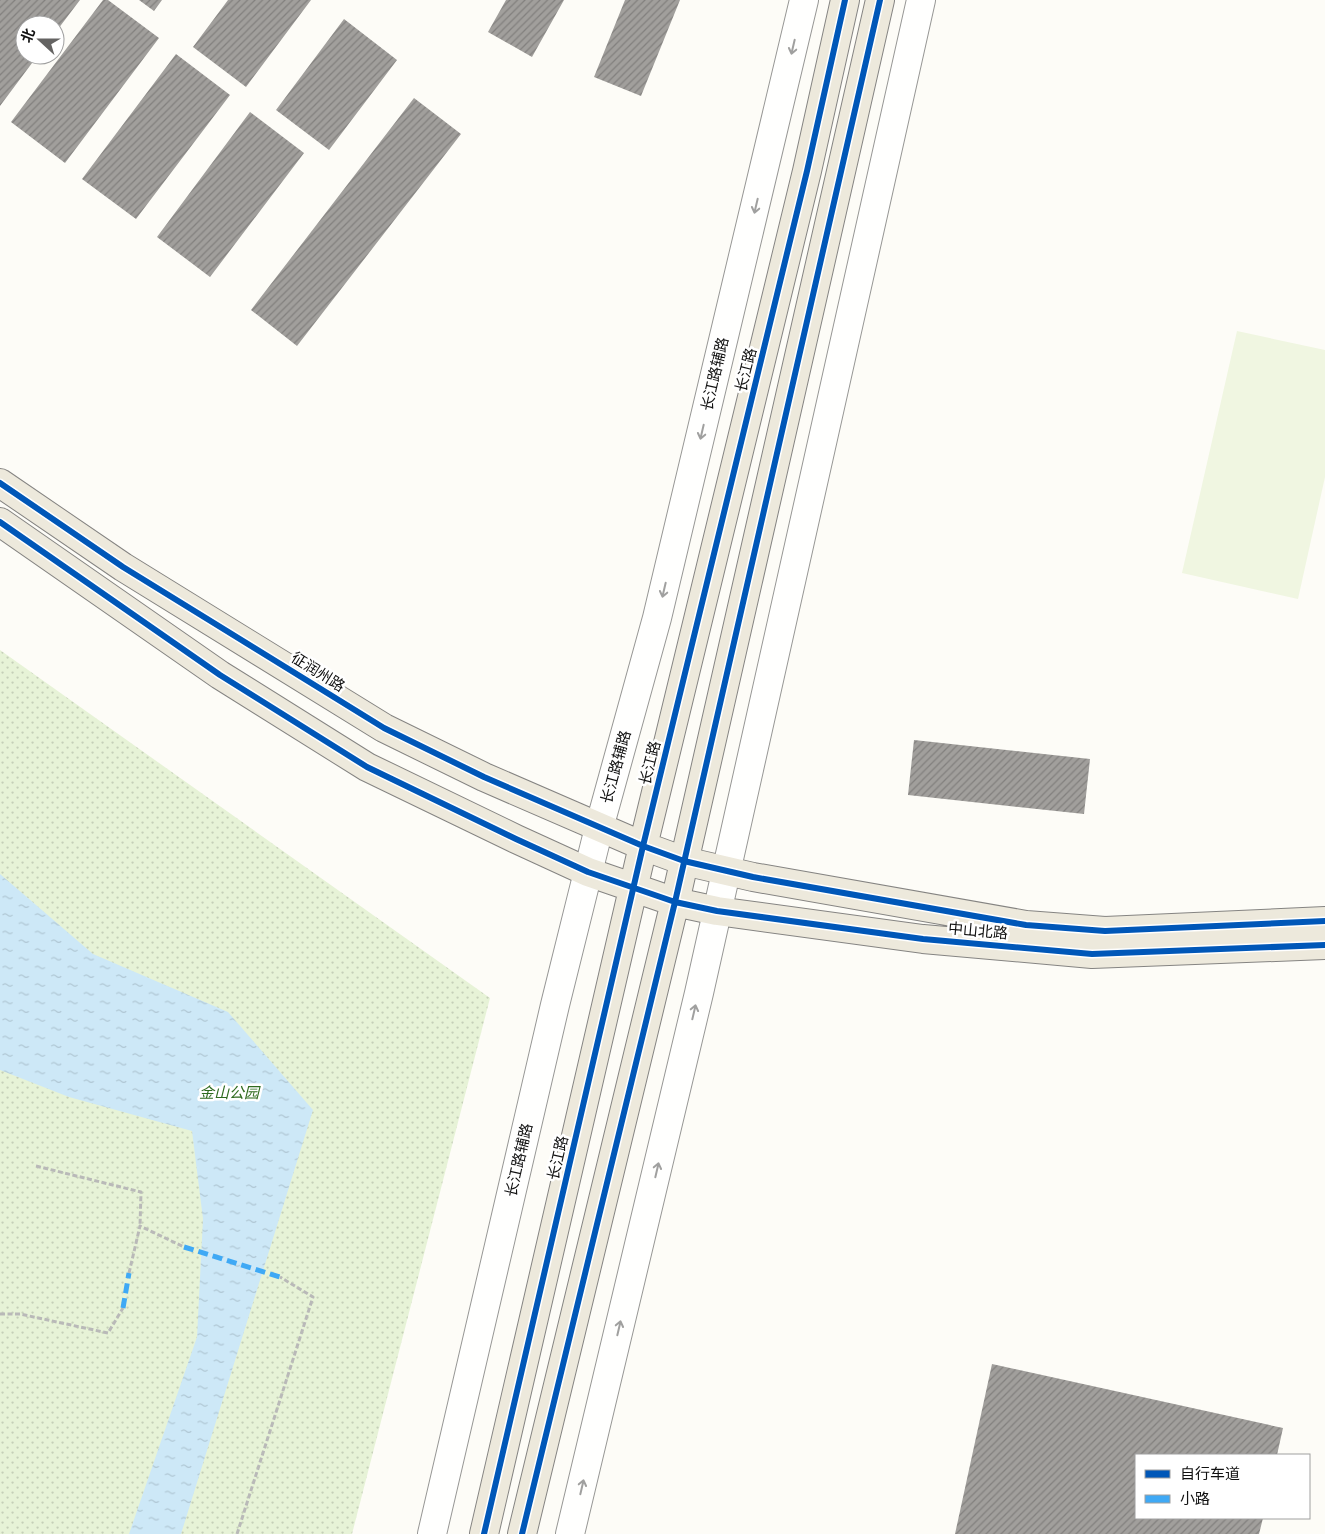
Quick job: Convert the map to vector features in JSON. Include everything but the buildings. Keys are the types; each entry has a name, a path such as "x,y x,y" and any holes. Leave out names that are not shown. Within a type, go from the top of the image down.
{"main road":[{"name":"长江路","path":"484,1534 643,846 805,181 845,0"},
{"path":"522,1534 675,902 880,0"},
{"name":"征润州路","path":"0,483 123,567 384,728 484,778 643,846"},
{"path":"0,522 220,675 367,767 588,872 634,888"},
{"name":"中山北路","path":"643,846 684,861 726,872 1026,924 1105,931 1325,921"},
{"name":"中山北路","path":"634,888 675,902 717,911 923,939 1092,954 1325,945"}],"street":[{"name":"长江路辅路","path":"432,1534 588,872 657,618 804,0"},
{"path":"570,1534 726,872 921,0"}],"path":[{"path":"36,1166 142,1192 140,1226 129,1273"},
{"path":"140,1226 184,1247"},
{"path":"237,1534 313,1297 280,1277"},
{"path":"0,1314 20,1314 108,1333 123,1308"}],"green space":[{"path":"1237,331 1325,350 1325,477 1298,599 1182,573"},
{"name":"金山公园","path":"0,650 490,998 352,1534 0,1534"}],"water":[{"path":"0,874 93,954 228,1012 313,1110 181,1534 129,1534 197,1337 203,1219 192,1131 69,1097 0,1070"}],"marked path":[{"path":"184,1247 280,1277"},
{"path":"123,1308 129,1273"}],"cycle path":[{"path":"484,1534 643,846 807,171 845,0"},
{"path":"522,1534 675,902 880,0"},
{"path":"0,483 123,567 384,728 484,777 643,846 684,861 753,877 1026,925 1105,931 1325,921"},
{"path":"0,522 220,675 367,767 588,872 675,902 717,911 923,939 1092,954 1325,945"}]}
